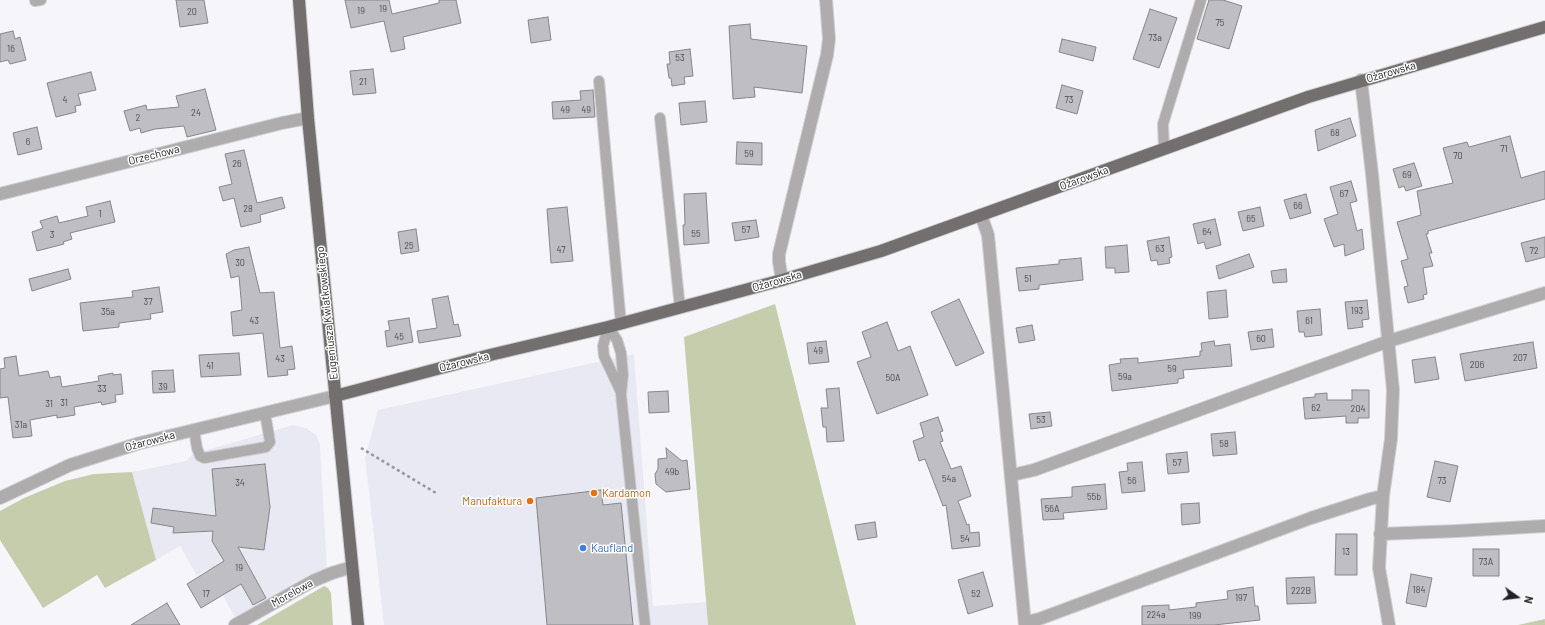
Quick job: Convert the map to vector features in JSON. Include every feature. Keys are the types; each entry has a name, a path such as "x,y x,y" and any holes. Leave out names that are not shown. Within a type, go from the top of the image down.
{"main road":[{"name":"Eugeniusza Kwiatkowskiego","path":"300,0 308,118 358,625"},
{"name":"Ożarowska","path":"335,396 490,355 621,324 782,280 881,250 1164,148 1361,80 1545,27"}],"street":[{"path":"782,280 778,262 779,254 827,55 829,39 826,0"},
{"path":"1361,80 1372,174 1393,390 1391,439 1383,496 1379,568 1389,625"},
{"name":"Orzechowa","path":"0,194 282,122 308,118"},
{"path":"981,215 988,235 1025,623 1311,518 1383,496"},
{"path":"1012,475 1034,470 1389,341 1545,293"},
{"name":"Ożarowska","path":"0,498 70,465 140,443 335,396"},
{"path":"1380,534 1545,526"},
{"name":"Morelowa","path":"235,625 313,581 352,567"}],"lane":[{"path":"1164,148 1162,124 1201,0"},
{"path":"599,81 621,324"},
{"path":"660,118 680,308"},
{"path":"608,327 603,346 604,356 621,394"},
{"path":"608,327 618,340 621,353 623,375 621,394 645,625"},
{"path":"194,430 197,448 200,456 204,458 266,447 270,442 265,413"}],"path":[{"path":"361,448 436,492"}],"shaded area":[{"path":"634,354 653,606 706,602 708,625 384,625 365,458 378,410"},
{"path":"293,425 306,428 316,435 320,445 327,570 237,621 208,569 197,576 180,546 156,560 132,472 186,461 193,454"}],"green space":[{"path":"775,304 856,625 708,625 684,337"},
{"path":"132,472 156,560 105,588 97,575 43,608 0,540 0,511 24,498 65,481 94,474"},
{"path":"324,586 328,588 331,593 333,625 257,625"},
{"path":"1545,619 1545,625 1518,625"}],"building":[{"path":"176,0 204,0 208,23 180,27"},
{"path":"345,0 389,0 392,14 439,3 439,0 456,0 461,23 403,37 405,49 391,52 384,21 351,28"},
{"path":"1209,0 1223,0 1242,6 1229,49 1197,39"},
{"path":"1150,9 1177,18 1159,68 1133,59"},
{"path":"548,17 551,40 531,43 528,20"},
{"path":"750,24 751,39 807,46 802,93 754,87 755,97 733,99 729,26"},
{"path":"13,31 15,39 20,37 26,60 10,64 8,60 0,62 0,34"},
{"path":"1062,39 1096,47 1093,61 1059,52"},
{"path":"690,49 693,76 684,77 685,84 672,86 667,64 670,64 669,52"},
{"path":"373,69 376,93 353,95 350,71"},
{"path":"91,72 96,90 78,94 81,105 75,106 76,112 56,117 47,83"},
{"path":"1062,85 1083,91 1077,114 1056,108"},
{"path":"205,89 216,130 187,137 184,126 155,129 141,133 140,128 130,131 124,111 146,105 147,110 179,107 176,96"},
{"path":"593,90 595,117 553,119 552,102 581,100 580,91"},
{"path":"705,101 707,122 681,125 679,103"},
{"path":"1350,118 1356,136 1318,151 1315,130"},
{"path":"37,127 42,149 18,155 13,133"},
{"path":"1510,136 1521,178 1545,171 1545,199 1428,231 1428,234 1426,234 1432,253 1429,253 1433,266 1423,268 1427,294 1423,295 1424,299 1408,303 1404,287 1408,286 1401,261 1408,259 1397,222 1421,215 1417,191 1453,183 1443,148 1467,142 1469,147"},
{"path":"737,142 762,143 762,165 736,164"},
{"path":"244,150 257,203 282,197 285,208 260,215 261,222 241,227 234,198 223,201 219,187 232,184 225,154"},
{"path":"1414,163 1422,186 1406,191 1404,186 1399,188 1393,169"},
{"path":"1351,181 1357,201 1350,203 1357,231 1362,229 1364,249 1345,256 1344,244 1334,247 1324,219 1338,214 1330,187"},
{"path":"706,193 709,243 684,245 684,194"},
{"path":"1306,194 1311,213 1290,219 1284,200"},
{"path":"110,201 115,222 70,233 72,239 63,242 64,244 37,251 32,232 43,228 40,221 57,216 59,223 88,216 86,207"},
{"path":"567,207 573,261 551,263 547,209"},
{"path":"1260,207 1264,226 1243,231 1238,212"},
{"path":"1215,219 1221,245 1206,249 1204,242 1198,244 1193,224"},
{"path":"756,220 759,237 735,241 732,223"},
{"path":"416,229 419,251 401,254 398,232"},
{"path":"1169,237 1172,257 1169,258 1170,263 1158,265 1157,260 1151,261 1147,241"},
{"path":"1545,237 1545,257 1526,262 1521,243"},
{"path":"1127,245 1129,272 1115,273 1115,268 1106,268 1105,247"},
{"path":"249,247 260,293 274,292 280,348 292,346 295,369 287,370 288,375 268,377 263,333 233,336 231,312 242,310 239,276 231,278 226,254 234,250"},
{"path":"1249,254 1254,267 1219,279 1216,266"},
{"path":"1081,258 1083,280 1039,285 1039,289 1019,291 1016,268 1059,264 1059,260"},
{"path":"68,269 71,279 32,291 29,279"},
{"path":"1286,269 1287,282 1273,283 1271,271"},
{"path":"159,287 163,312 150,314 151,319 119,323 119,327 83,331 80,303 133,297 132,291"},
{"path":"1226,290 1228,317 1209,319 1207,292"},
{"path":"448,296 454,325 458,324 461,336 419,343 417,331 437,328 432,299"},
{"path":"959,299 984,353 956,366 931,312"},
{"path":"1367,300 1369,319 1362,320 1363,327 1348,329 1345,302"},
{"path":"1320,309 1322,335 1305,337 1304,332 1299,332 1297,311"},
{"path":"409,318 413,342 387,347 385,331 390,330 388,321"},
{"path":"887,322 898,351 910,346 928,395 877,414 857,362 871,357 862,332"},
{"path":"1032,325 1035,340 1019,343 1016,328"},
{"path":"1272,329 1274,347 1251,350 1248,332"},
{"path":"826,341 829,362 809,364 807,343"},
{"path":"1214,341 1215,346 1230,344 1232,366 1183,370 1184,378 1178,379 1178,383 1112,391 1109,365 1121,363 1120,359 1138,358 1138,363 1200,356 1200,351 1202,351 1201,343"},
{"path":"1533,342 1537,368 1465,381 1460,354"},
{"path":"239,353 241,375 201,377 199,355"},
{"path":"16,356 19,376 48,371 50,378 60,376 62,387 99,381 98,376 113,373 113,375 121,374 123,394 115,395 116,402 102,405 101,402 74,407 75,415 57,418 57,415 30,420 32,436 13,438 8,397 0,398 0,369 5,368 4,358"},
{"path":"1435,357 1439,379 1415,383 1412,360"},
{"path":"173,370 175,392 153,393 152,371"},
{"path":"839,388 844,441 827,442 826,427 823,427 821,408 828,408 826,389"},
{"path":"1352,390 1369,390 1369,418 1358,418 1358,423 1346,423 1346,416 1305,419 1303,398 1315,397 1315,394 1327,393 1327,400 1352,400"},
{"path":"668,391 669,412 649,413 648,392"},
{"path":"1050,412 1052,426 1031,429 1029,414"},
{"path":"938,417 943,431 940,432 943,441 940,442 951,469 961,466 971,496 958,501 967,525 969,524 970,533 979,532 980,546 952,549 946,505 943,506 925,459 919,461 913,441 924,437 920,423"},
{"path":"1235,432 1237,454 1213,456 1211,434"},
{"path":"666,448 682,461 687,460 690,489 666,492 656,484 655,474 658,469 658,459 667,458"},
{"path":"1187,452 1189,472 1168,474 1166,454"},
{"path":"1435,461 1458,466 1450,502 1427,497"},
{"path":"1142,462 1145,491 1122,493 1119,472 1128,471 1127,463"},
{"path":"265,464 270,507 264,550 238,547 266,598 253,605 241,584 201,608 187,584 224,561 212,541 213,531 173,533 174,527 151,523 153,508 216,516 212,469"},
{"path":"1105,484 1107,509 1063,513 1064,519 1043,520 1041,499 1072,497 1072,487"},
{"name":"Kaufland","path":"601,490 603,505 621,503 633,625 547,625 536,498"},
{"path":"1199,503 1200,523 1182,525 1181,504"},
{"path":"875,522 877,537 858,540 855,525"},
{"path":"1336,534 1357,534 1357,575 1335,575"},
{"path":"1473,549 1499,549 1499,576 1473,576"},
{"path":"983,572 993,606 968,614 958,580"},
{"path":"1411,574 1432,578 1426,607 1406,603"},
{"path":"1314,577 1316,603 1287,604 1286,578"},
{"path":"1253,587 1255,606 1258,606 1260,620 1214,625 1142,625 1142,606 1169,605 1169,610 1196,607 1196,603 1228,599 1227,591"},
{"path":"167,603 180,625 131,625"}],"place":[{"name":"Kardamon","path":"594,493"},
{"name":"Manufaktura","path":"530,501"},
{"name":"Kaufland","path":"583,548"}]}
